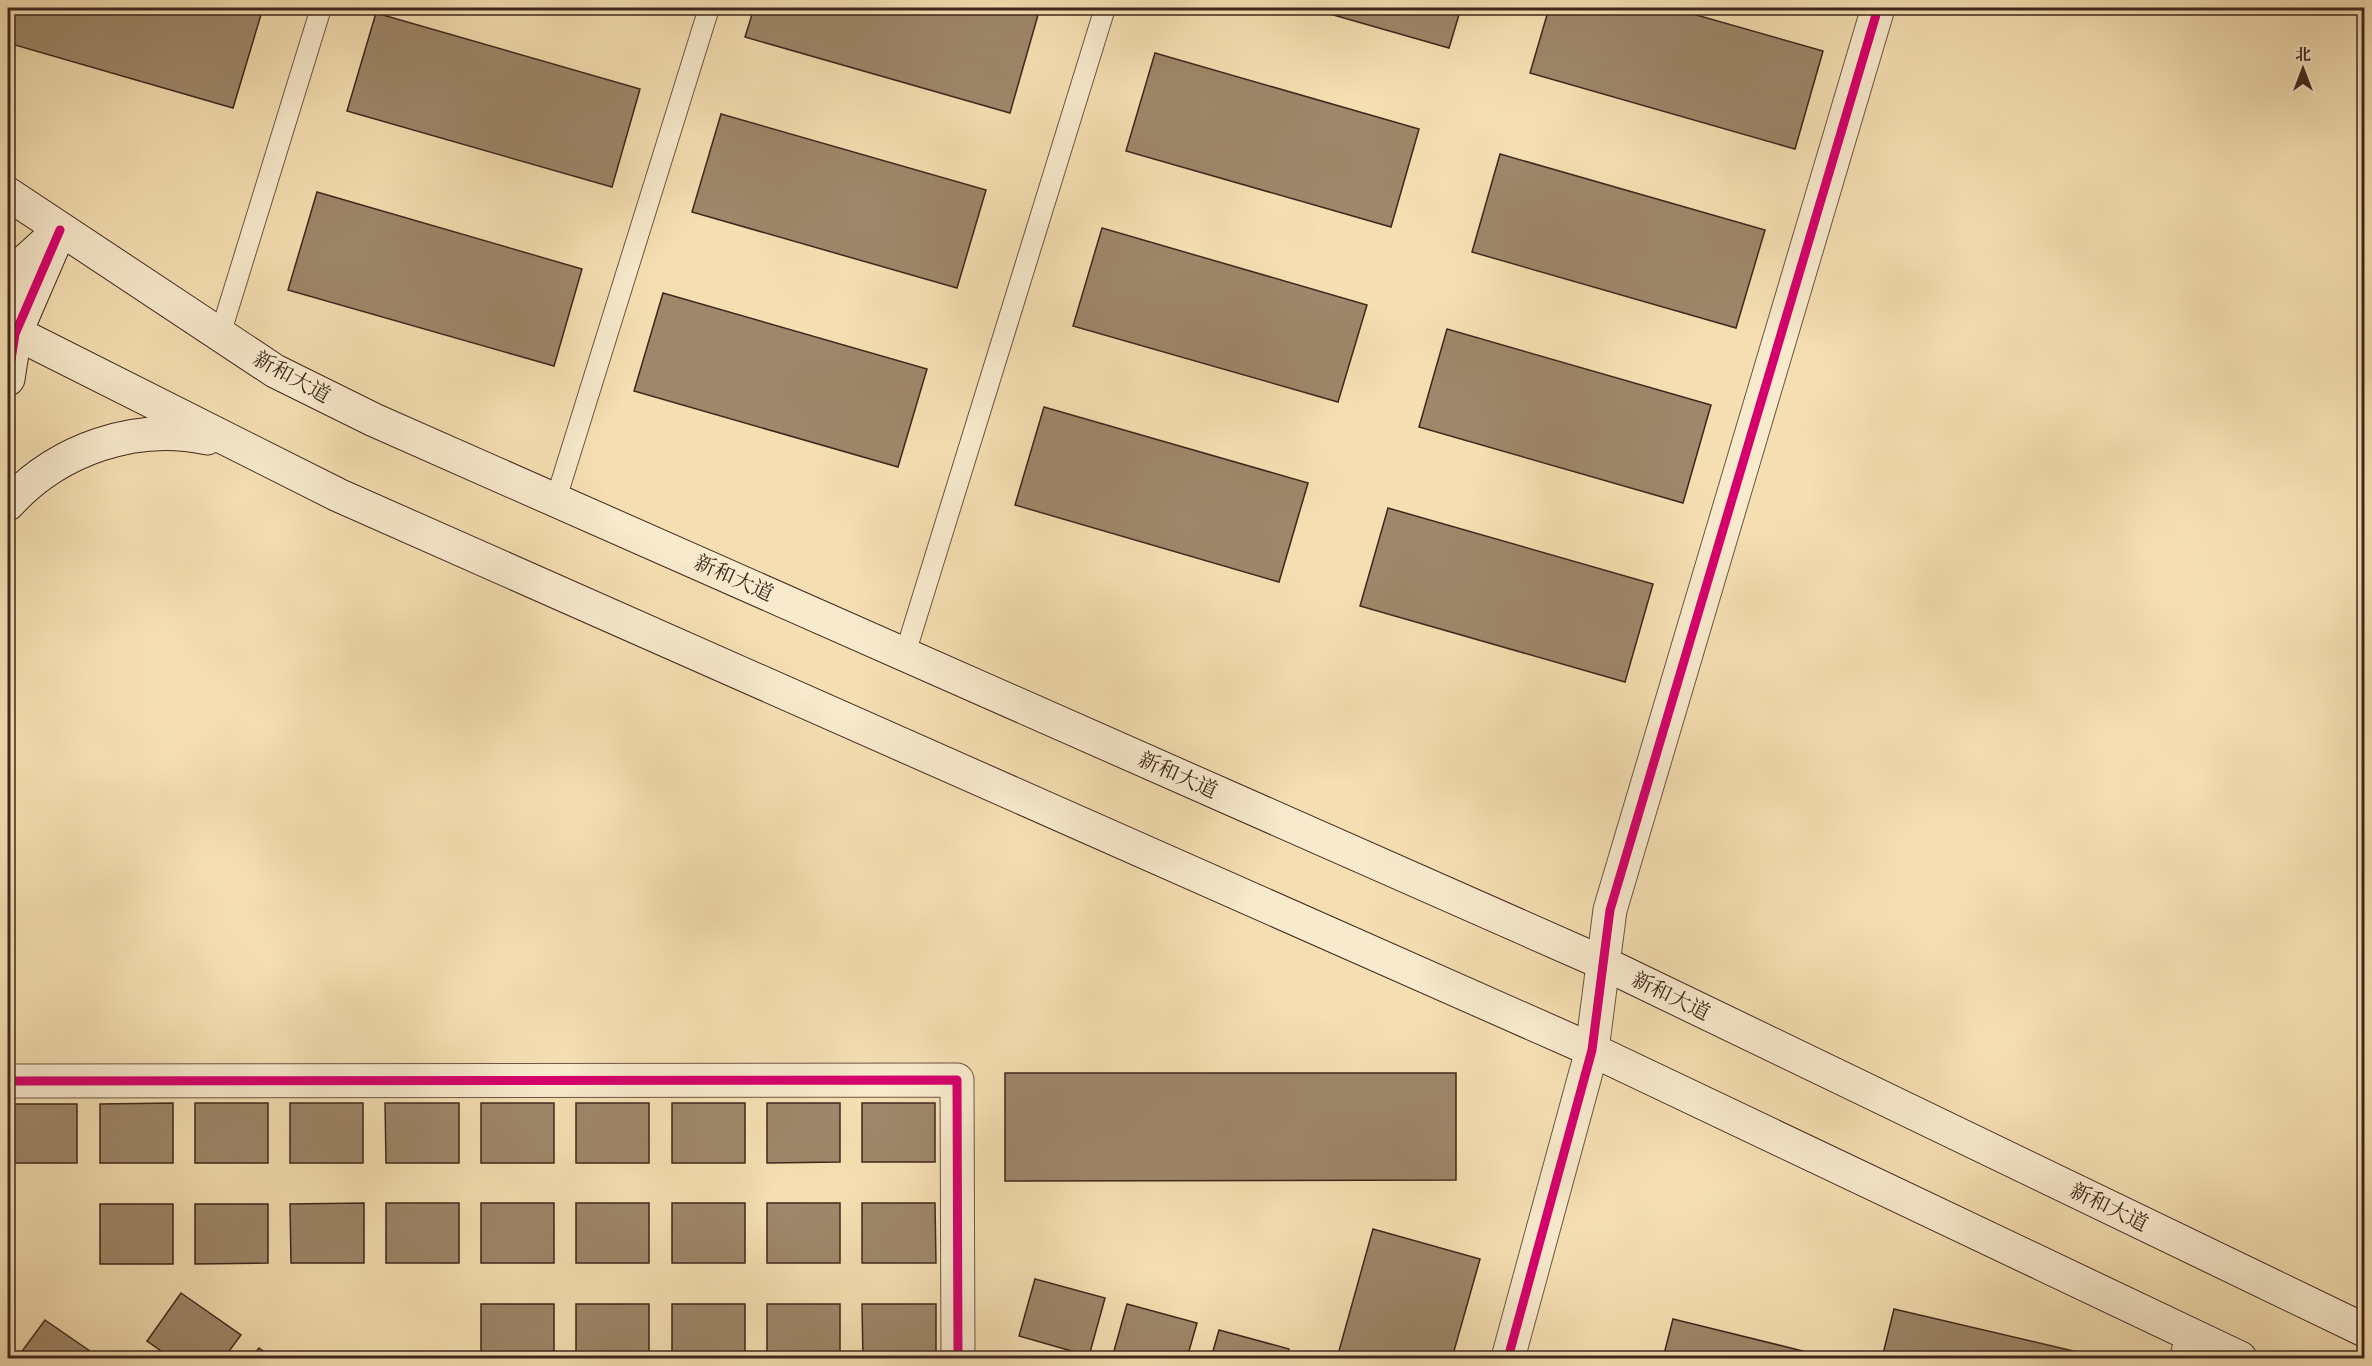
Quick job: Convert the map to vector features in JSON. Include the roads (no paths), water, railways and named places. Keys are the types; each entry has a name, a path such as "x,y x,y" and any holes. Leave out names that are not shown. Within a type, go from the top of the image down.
{"main road":[{"path":"1508,1359 1592,1050 1610,909 1878,8"},
{"name":"新和大道","path":"8,194 275,371 364,415 1603,963 2364,1330"},
{"path":"8,277 60,230"},
{"path":"8,379 11,332 60,230"},
{"path":"11,332 349,500 1592,1050 2183,1346 2240,1359"},
{"path":"8,504 46,470 74,454 105,442 138,436 171,434 204,437 236,444"},
{"path":"8,1081 957,1080 958,1359"}],"lane":[{"path":"220,335 321,8"},
{"path":"556,499 709,8"},
{"path":"905,654 1105,8"}]}
